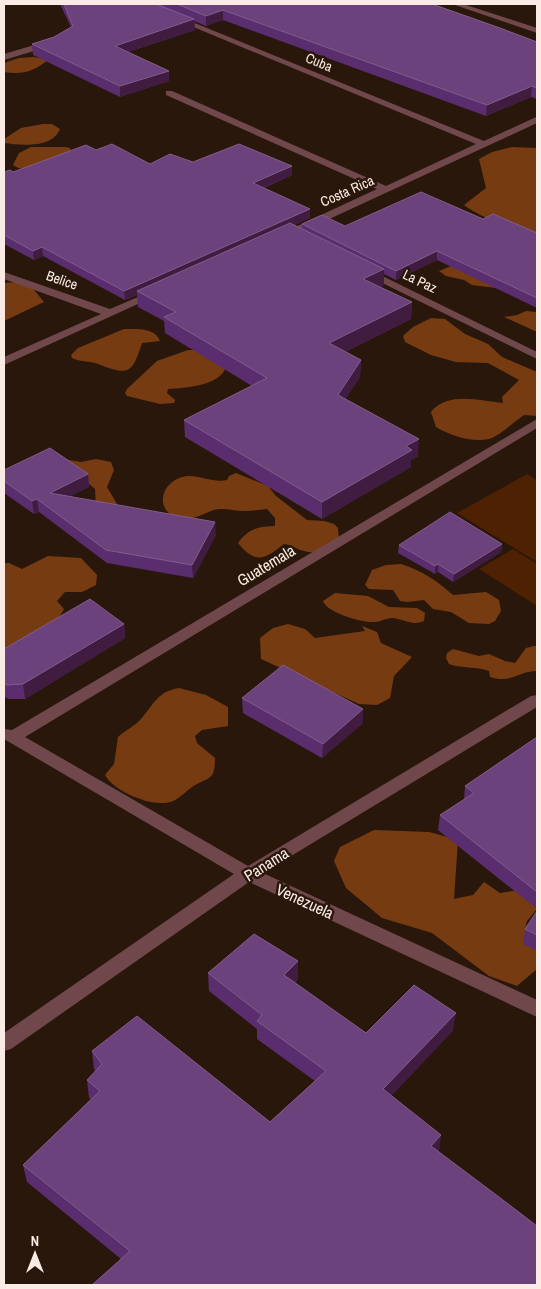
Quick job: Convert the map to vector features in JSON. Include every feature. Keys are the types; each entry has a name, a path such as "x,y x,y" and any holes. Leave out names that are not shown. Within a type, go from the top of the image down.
{"street":[{"name":"Cuba","path":"142,4 486,145"},
{"path":"456,4 537,31"},
{"path":"4,57 51,43"},
{"path":"169,94 387,190"},
{"name":"Costa Rica","path":"272,241 486,145 537,120"},
{"path":"290,233 308,242"},
{"name":"La Paz","path":"352,264 537,356"},
{"name":"Belice","path":"4,275 110,313"},
{"path":"4,361 164,289"},
{"name":"Guatemala","path":"8,735 537,423"},
{"name":"Panama","path":"4,1043 248,874 537,700"},
{"name":"Venezuela","path":"8,735 248,874 537,1009"}],"shaded area":[{"path":"34,57 48,60 28,71 17,73 4,72 4,63 19,58"},
{"path":"52,124 60,129 50,140 43,143 27,145 4,143 4,139 21,128"},
{"path":"31,147 65,147 70,148 72,153 34,168 20,168 13,165 19,153"},
{"path":"512,147 537,148 537,234 490,219 464,205 486,188 479,159 492,152"},
{"path":"461,262 496,288 472,285 464,280 446,276 439,271"},
{"path":"19,282 30,285 44,302 4,321 4,283"},
{"path":"526,311 537,312 537,332 504,317"},
{"path":"431,318 445,319 465,334 488,344 502,357 537,372 537,416 524,415 497,435 482,440 461,437 436,427 431,412 446,401 475,399 503,403 502,397 519,380 488,363 456,362 431,355 405,342 403,336 413,327"},
{"path":"124,329 150,331 158,336 160,341 142,343 132,366 128,370 123,371 72,358 71,355 78,348"},
{"path":"188,350 203,350 226,367 217,378 209,382 201,385 168,389 167,393 175,400 174,403 160,404 127,396 125,393 127,389 157,361"},
{"path":"40,455 81,462 96,459 111,462 114,470 107,487 117,504 108,512 96,506 95,489 79,475 4,477 4,470"},
{"path":"236,473 268,486 276,496 307,520 324,521 334,524 338,528 339,541 314,552 304,551 284,544 266,556 255,557 250,555 238,543 246,534 254,529 275,526 275,518 267,509 244,511 217,509 187,519 177,518 166,511 163,500 164,495 166,489 175,480 181,477 194,476 220,481 227,480 229,476"},
{"path":"527,474 537,480 537,562 457,513"},
{"path":"513,549 537,564 537,606 479,569"},
{"path":"48,556 81,558 97,575 96,585 82,592 65,592 57,601 64,609 51,632 4,649 4,563 9,563 22,569"},
{"path":"401,564 428,576 453,595 486,592 499,600 501,611 495,621 489,624 469,623 451,612 433,609 424,600 400,601 393,590 369,589 365,585 372,570 386,565"},
{"path":"335,593 368,596 389,607 417,608 425,613 424,621 412,623 391,618 371,622 352,618 325,605 323,601"},
{"path":"288,624 305,629 315,638 365,631 362,626 377,632 381,643 412,657 394,676 390,698 377,705 359,704 261,659 260,638 273,628"},
{"path":"537,646 537,671 504,679 490,677 489,671 484,669 449,664 446,658 447,653 453,649 479,656 489,654 515,663 526,648"},
{"path":"179,688 206,695 228,707 228,726 202,730 195,736 197,743 215,758 214,771 210,777 173,801 156,803 146,801 126,793 105,775 114,764 118,737 138,722 160,696"},
{"path":"374,830 429,832 458,840 454,899 473,895 484,882 500,893 520,890 537,909 527,921 525,929 537,942 537,969 517,986 489,976 432,933 382,918 346,888 334,861 340,847"}],"building":[{"path":"64,4 156,4 194,19 115,46 169,71 120,86 32,44 54,37 73,26"},
{"path":"177,4 432,4 537,42 537,88 532,86 487,105 223,10 206,16"},
{"path":"112,144 150,164 170,154 193,162 239,144 292,166 253,183 310,209 124,291 42,247 33,251 4,235 4,172 10,170 13,172 86,145 96,150"},
{"path":"421,192 483,219 493,214 537,233 537,298 437,251 396,271 302,224 322,215 345,226"},
{"path":"290,223 384,269 363,279 412,302 329,343 361,360 338,395 419,439 406,446 412,450 322,502 184,420 267,378 164,317 176,312 137,291"},
{"path":"50,448 88,474 50,493 215,522 192,565 106,550 37,499 32,501 4,481 4,470"},
{"path":"450,512 502,544 454,574 438,564 435,566 399,545"},
{"path":"90,599 124,624 23,684 7,685 4,683 4,649"},
{"path":"283,665 363,709 323,744 242,698"},
{"path":"537,737 537,892 440,815 474,793 465,786"},
{"path":"537,911 537,935 525,929"},
{"path":"254,934 298,961 284,975 366,1033 414,985 456,1013 383,1089 441,1135 431,1146 537,1226 537,1285 92,1285 130,1251 23,1165 100,1091 87,1080 102,1064 92,1051 137,1016 270,1122 326,1071 257,1021 262,1015 208,973"}]}
